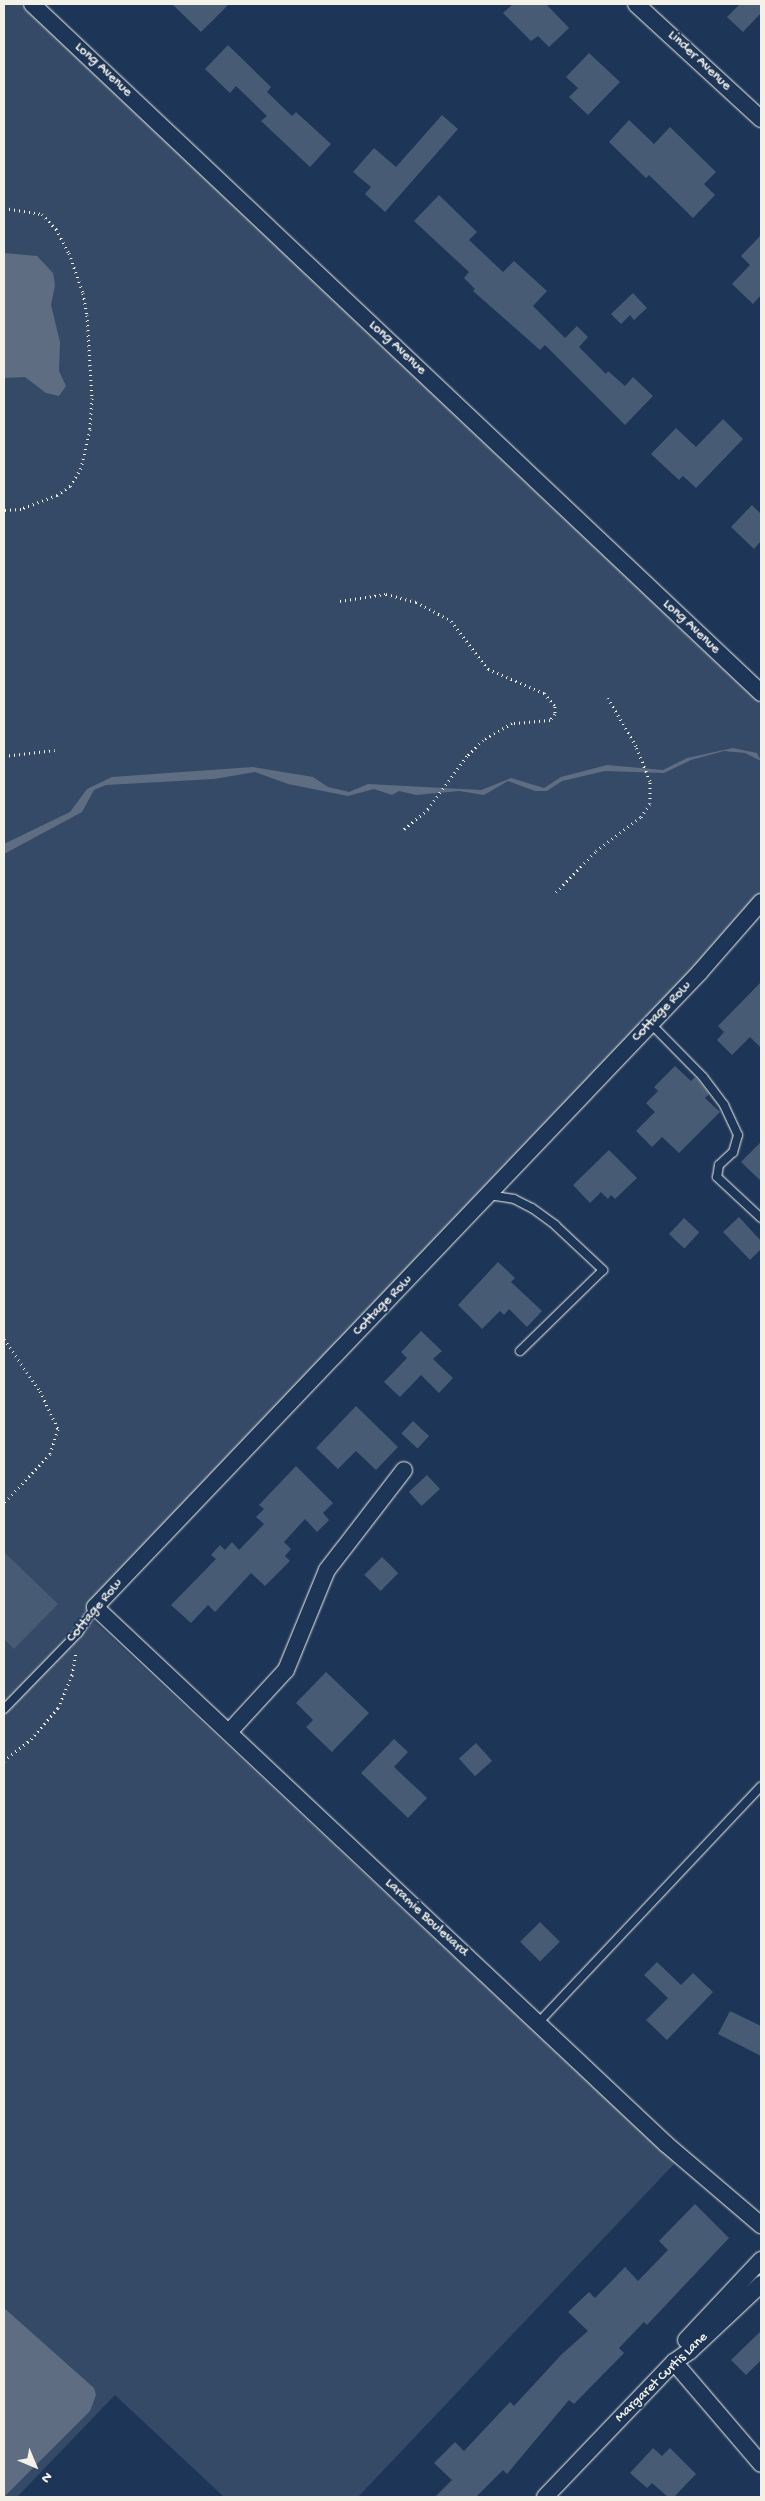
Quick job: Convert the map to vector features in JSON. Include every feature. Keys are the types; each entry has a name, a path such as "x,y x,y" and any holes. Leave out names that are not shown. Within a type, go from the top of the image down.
{"street":[{"name":"Long Avenue","path":"32,4 761,693"},
{"name":"Linder Avenue","path":"636,4 761,119"},
{"name":"Cottage Row","path":"95,1607 651,1024 761,902"},
{"path":"229,1732 293,1660 326,1570 404,1470"},
{"name":"Laramie Boulevard","path":"95,1607 666,2144 761,2225"},
{"path":"761,2260 683,2343 674,2362 761,2464"},
{"name":"Margaret Curtis Lane","path":"545,2497 674,2362 690,2351 761,2284"}],"lane":[{"path":"651,1024 692,1064 724,1105 738,1134 733,1152 719,1165 717,1177 761,1218"},
{"path":"488,1195 514,1199 532,1208 555,1225 603,1270 520,1351"},
{"name":"Cottage Row","path":"4,1709 78,1633 95,1607"},
{"path":"538,2023 761,1786"}],"path":[{"path":"4,208 42,214 56,229 69,253 83,293 87,315 92,398 90,429 81,468 70,486 57,495 21,509 4,510"},
{"path":"340,601 386,594 416,602 451,621 488,669 544,693 553,701 556,710 552,718 520,721 503,727 474,748 439,797 402,831"},
{"path":"556,892 596,851 641,817 652,797 650,781 641,759 628,730 608,698"},
{"path":"4,756 55,750"},
{"path":"4,1339 40,1391 58,1429 50,1454 4,1503"},
{"path":"4,1761 31,1739 58,1708 72,1675 78,1633"}],"shaded area":[{"path":"4,4 20,4 761,704 761,893 688,977 84,1612 675,2163 358,2497 224,2497 115,2395 17,2497 4,2497"},
{"path":"4,253 37,256 53,273 55,285 51,305 60,342 59,371 66,386 59,396 46,393 25,377 4,378"},
{"path":"733,748 757,753 761,761 745,753 724,751 691,760 664,773 605,771 562,781 547,791 535,791 508,781 484,795 459,791 416,795 399,791 392,795 374,789 348,796 288,784 255,772 214,779 106,785 94,790 82,812 4,854 4,844 70,812 87,789 112,777 253,767 313,777 328,787 349,792 368,784 481,790 511,778 544,788 561,777 607,765 663,770 687,758"},
{"path":"4,2308 94,2388 96,2395 90,2411 4,2497"}],"building":[{"path":"172,4 229,4 201,32"},
{"path":"513,4 546,4 569,28 549,47 538,36 531,41 503,13"},
{"path":"740,4 761,4 761,13 743,32 727,17"},
{"path":"228,45 271,87 267,92 292,116 296,112 331,144 310,167 261,121 267,116 236,86 230,93 205,69"},
{"path":"589,53 620,82 588,115 569,97 578,88 566,77"},
{"path":"442,115 458,129 385,212 365,194 371,187 353,172 374,148 396,167"},
{"path":"629,120 654,144 670,127 716,172 704,184 715,195 693,218 649,175 646,178 609,142"},
{"path":"439,195 477,232 469,240 503,272 514,261 547,291 533,306 565,338 577,326 588,337 579,347 606,374 608,371 625,386 633,377 653,396 625,425 545,345 540,350 473,291 475,289 464,278 469,272 414,221"},
{"path":"761,235 761,295 753,304 732,284 750,265 741,256"},
{"path":"633,293 647,308 634,320 630,315 621,324 611,314"},
{"path":"723,419 743,439 696,488 683,476 679,480 651,454 676,428 696,447"},
{"path":"752,505 761,514 761,541 754,549 731,527"},
{"path":"761,982 761,1048 750,1037 732,1055 717,1040 724,1032 718,1026"},
{"path":"675,1066 691,1081 695,1077 699,1081 709,1094 705,1098 720,1112 679,1153 662,1137 652,1147 636,1131 655,1112 646,1103 658,1091 654,1087"},
{"path":"761,1142 761,1181 741,1162"},
{"path":"609,1150 637,1178 615,1199 611,1195 608,1199 601,1192 590,1203 573,1185"},
{"path":"739,1217 761,1241 761,1249 750,1260 723,1232"},
{"path":"684,1218 699,1232 684,1248 669,1234"},
{"path":"498,1262 515,1278 511,1282 542,1311 527,1327 509,1309 504,1315 500,1311 482,1329 458,1305"},
{"path":"421,1331 442,1351 433,1359 453,1378 439,1393 421,1375 400,1397 384,1382 407,1358 401,1352"},
{"path":"356,1406 398,1447 376,1470 356,1451 338,1469 316,1448"},
{"path":"413,1421 429,1436 417,1448 401,1433"},
{"path":"296,1466 333,1503 323,1513 329,1520 317,1532 305,1519 284,1542 291,1549 285,1556 290,1561 265,1586 251,1573 215,1612 208,1605 191,1623 171,1605 216,1559 211,1555 220,1545 225,1550 232,1542 239,1550 264,1524 256,1517 264,1509 259,1505"},
{"path":"427,1475 440,1489 422,1506 409,1492"},
{"path":"4,1552 58,1604 14,1649 4,1639"},
{"path":"382,1557 398,1573 381,1591 364,1575"},
{"path":"326,1672 369,1713 332,1752 306,1727 313,1720 296,1703"},
{"path":"394,1739 408,1752 394,1767 427,1798 408,1818 361,1773"},
{"path":"476,1743 492,1761 475,1776 459,1758"},
{"path":"540,1922 560,1942 540,1962 520,1942"},
{"path":"657,1962 681,1985 693,1973 713,1992 667,2040 646,2020 668,1998 644,1975"},
{"path":"730,2011 761,2026 761,2056 718,2034"},
{"path":"695,2204 729,2238 647,2325 644,2322 619,2348 624,2353 574,2404 569,2400 507,2474 503,2470 476,2497 435,2497 452,2480 434,2463 455,2442 464,2451 510,2402 514,2406 562,2354 588,2331 568,2312 589,2292 595,2298 625,2267 638,2281 668,2250 659,2241"},
{"path":"761,2331 761,2360 746,2375 731,2360"},
{"path":"653,2448 662,2456 670,2448 696,2474 674,2497 668,2497 652,2483 647,2488 630,2473"}]}
